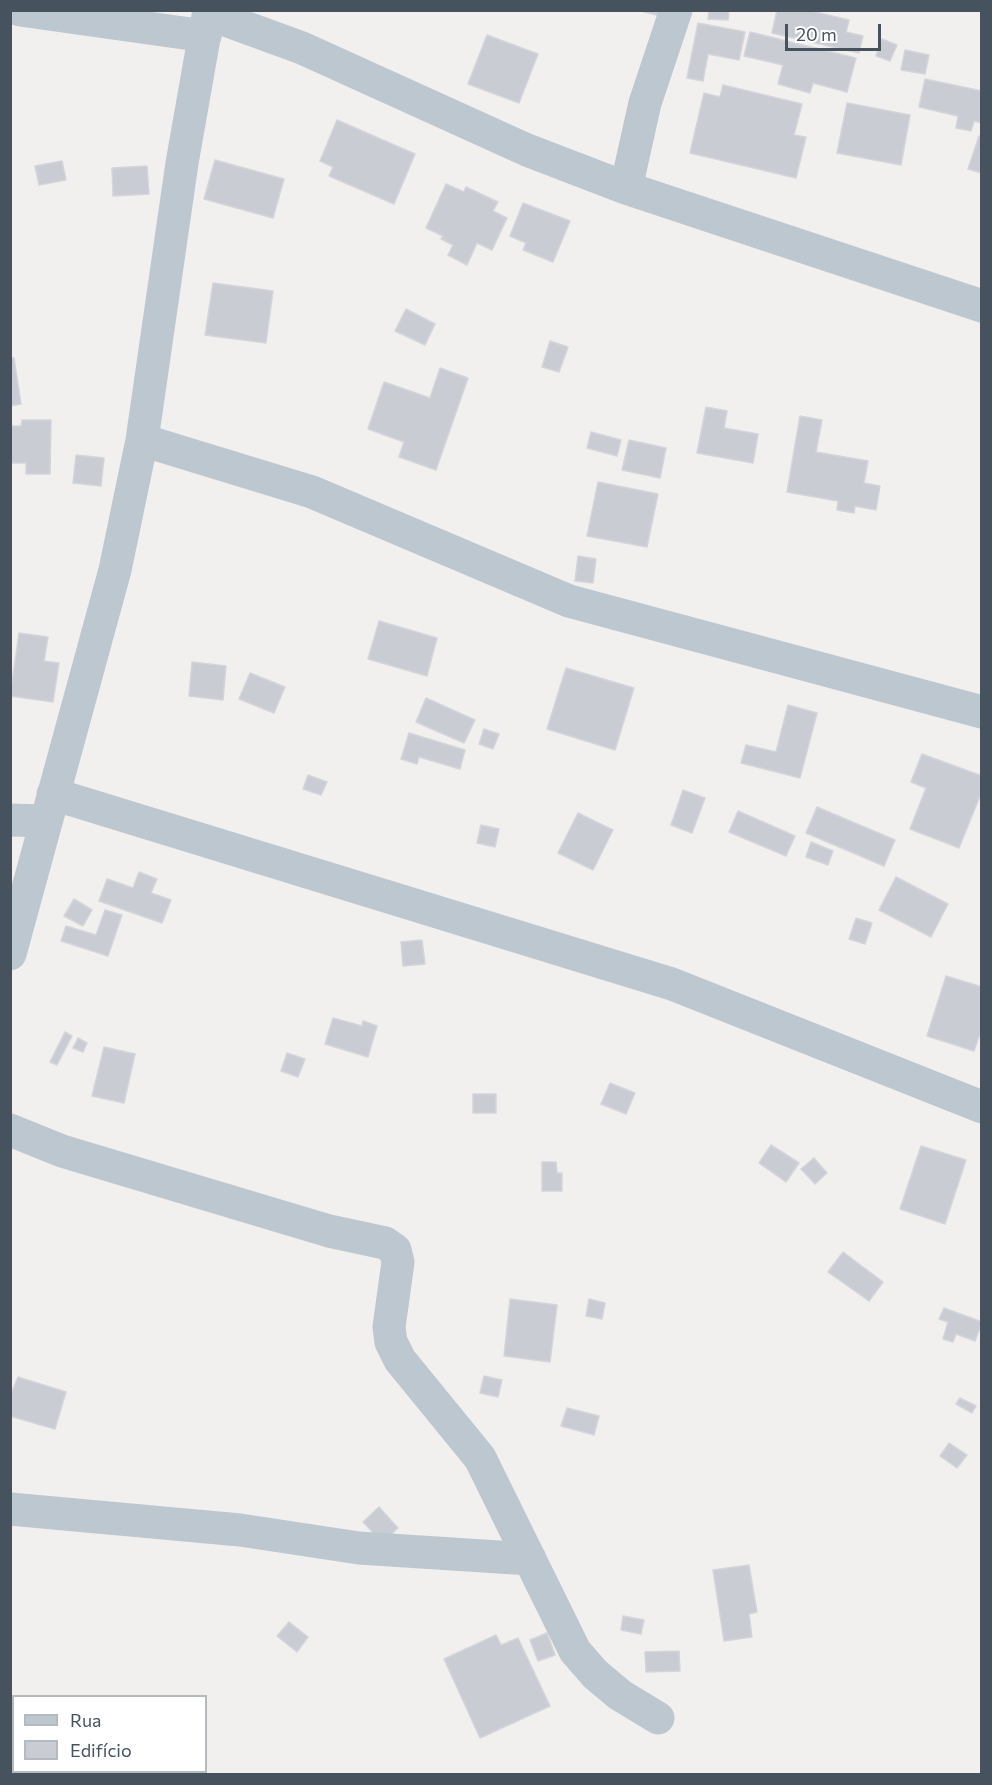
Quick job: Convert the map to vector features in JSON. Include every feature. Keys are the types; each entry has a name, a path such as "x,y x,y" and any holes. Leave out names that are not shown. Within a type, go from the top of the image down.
{"street":[{"path":"20,10 208,20 302,48 527,150 626,188 981,306"},
{"path":"626,188 645,104 676,10"},
{"path":"10,954 115,570 142,440 182,163 208,20"},
{"path":"142,440 312,492 569,601 981,712"},
{"path":"10,820 49,807 672,984 981,1107"},
{"path":"10,1130 62,1151 329,1231 385,1243 395,1250 398,1262 389,1327 391,1342 400,1360 480,1458 575,1651 594,1674 620,1695 658,1718"},
{"path":"10,1509 240,1530 359,1548 530,1559"}],"building":[{"path":"637,10 675,10 673,19"},
{"path":"709,10 729,10 728,20 708,19"},
{"path":"777,10 807,10 849,20 846,32 863,36 859,53 772,33"},
{"path":"698,23 745,32 739,60 708,54 703,81 687,78"},
{"path":"750,32 856,58 847,92 813,83 810,93 778,84 783,65 744,56"},
{"path":"487,35 538,54 519,103 468,84"},
{"path":"882,39 897,45 890,61 876,56"},
{"path":"905,50 929,55 925,74 901,70"},
{"path":"925,79 982,91 982,123 974,121 971,131 956,128 958,116 919,107"},
{"path":"723,85 802,104 794,135 806,137 796,178 690,153 704,93 720,97"},
{"path":"847,103 910,115 901,165 837,153"},
{"path":"337,120 415,154 394,204 329,176 333,167 320,161"},
{"path":"979,136 982,136 982,173 968,169"},
{"path":"215,160 284,179 273,218 204,199"},
{"path":"62,161 66,180 39,185 35,166"},
{"path":"147,166 149,194 113,196 112,168"},
{"path":"446,184 464,192 466,187 498,202 493,211 507,218 492,250 477,243 467,265 448,255 453,245 441,239 443,236 426,228"},
{"path":"523,203 570,221 553,262 523,250 526,243 510,236"},
{"path":"213,283 273,291 266,343 205,335"},
{"path":"406,309 435,324 425,345 395,331"},
{"path":"550,341 568,347 559,372 542,367"},
{"path":"10,358 14,358 21,404 10,406"},
{"path":"440,368 468,378 436,470 399,457 404,442 368,429 384,382 430,398"},
{"path":"706,407 727,411 724,428 758,434 753,463 697,453"},
{"path":"800,416 822,420 816,452 868,461 864,483 880,486 876,510 855,506 854,513 837,510 838,501 787,492"},
{"path":"22,420 51,420 50,474 26,474 26,463 11,463 11,426 21,426"},
{"path":"591,432 621,440 617,456 587,448"},
{"path":"629,440 666,448 660,478 622,470"},
{"path":"76,455 104,458 101,486 73,483"},
{"path":"598,482 658,494 647,547 587,536"},
{"path":"578,556 596,559 593,583 575,581"},
{"path":"379,621 437,638 427,676 368,659"},
{"path":"19,633 48,637 44,661 59,663 53,702 10,696"},
{"path":"192,662 226,666 223,700 189,696"},
{"path":"566,668 634,688 615,750 547,729"},
{"path":"250,673 285,687 274,713 239,699"},
{"path":"426,698 475,720 464,743 416,722"},
{"path":"788,705 817,713 800,778 741,763 746,745 776,752"},
{"path":"484,729 499,734 493,749 479,744"},
{"path":"409,733 465,750 460,769 419,757 417,764 401,759"},
{"path":"922,754 982,776 982,791 959,848 910,829 926,788 911,782"},
{"path":"308,775 327,782 321,795 303,789"},
{"path":"683,790 705,798 692,833 671,825"},
{"path":"817,807 895,840 884,866 806,833"},
{"path":"738,811 795,836 786,856 729,832"},
{"path":"578,813 613,830 593,870 558,853"},
{"path":"481,825 499,829 495,847 477,843"},
{"path":"811,842 833,851 828,865 806,857"},
{"path":"139,872 157,879 151,893 171,900 162,923 99,901 107,879 133,888"},
{"path":"896,877 948,904 931,937 879,910"},
{"path":"74,899 92,910 83,926 64,916"},
{"path":"105,910 122,915 108,956 61,941 66,926 96,935"},
{"path":"856,918 872,923 865,944 849,939"},
{"path":"422,940 425,964 403,966 401,942"},
{"path":"946,976 982,987 982,1028 974,1051 927,1036"},
{"path":"333,1018 362,1026 363,1021 377,1026 368,1057 325,1044"},
{"path":"65,1032 72,1036 57,1065 50,1062"},
{"path":"78,1038 87,1043 83,1052 73,1048"},
{"path":"104,1047 135,1054 124,1103 92,1096"},
{"path":"287,1053 305,1059 298,1077 281,1071"},
{"path":"610,1083 635,1093 626,1114 601,1104"},
{"path":"473,1094 496,1094 496,1113 473,1113"},
{"path":"771,1145 799,1163 786,1182 759,1163"},
{"path":"921,1146 966,1160 945,1224 900,1209"},
{"path":"814,1158 827,1173 815,1184 801,1169"},
{"path":"542,1162 556,1162 557,1173 562,1173 562,1191 542,1191"},
{"path":"843,1252 883,1282 869,1301 828,1272"},
{"path":"510,1299 557,1305 550,1362 504,1356"},
{"path":"589,1299 605,1303 602,1319 586,1316"},
{"path":"944,1308 982,1322 975,1341 956,1334 953,1342 943,1339 948,1322 939,1319"},
{"path":"484,1376 502,1380 498,1397 480,1393"},
{"path":"18,1377 66,1392 55,1429 10,1416 10,1396"},
{"path":"960,1398 976,1406 972,1413 956,1404"},
{"path":"567,1408 599,1416 594,1435 561,1426"},
{"path":"949,1443 967,1455 957,1468 940,1456"},
{"path":"379,1507 398,1528 382,1542 363,1522"},
{"path":"749,1565 757,1612 749,1614 752,1637 724,1641 713,1570"},
{"path":"623,1616 644,1620 641,1634 621,1630"},
{"path":"289,1622 308,1637 297,1652 277,1636"},
{"path":"547,1633 555,1655 538,1661 530,1640"},
{"path":"496,1635 501,1645 518,1638 550,1706 480,1738 444,1659"},
{"path":"679,1651 680,1671 646,1672 645,1652"}]}
